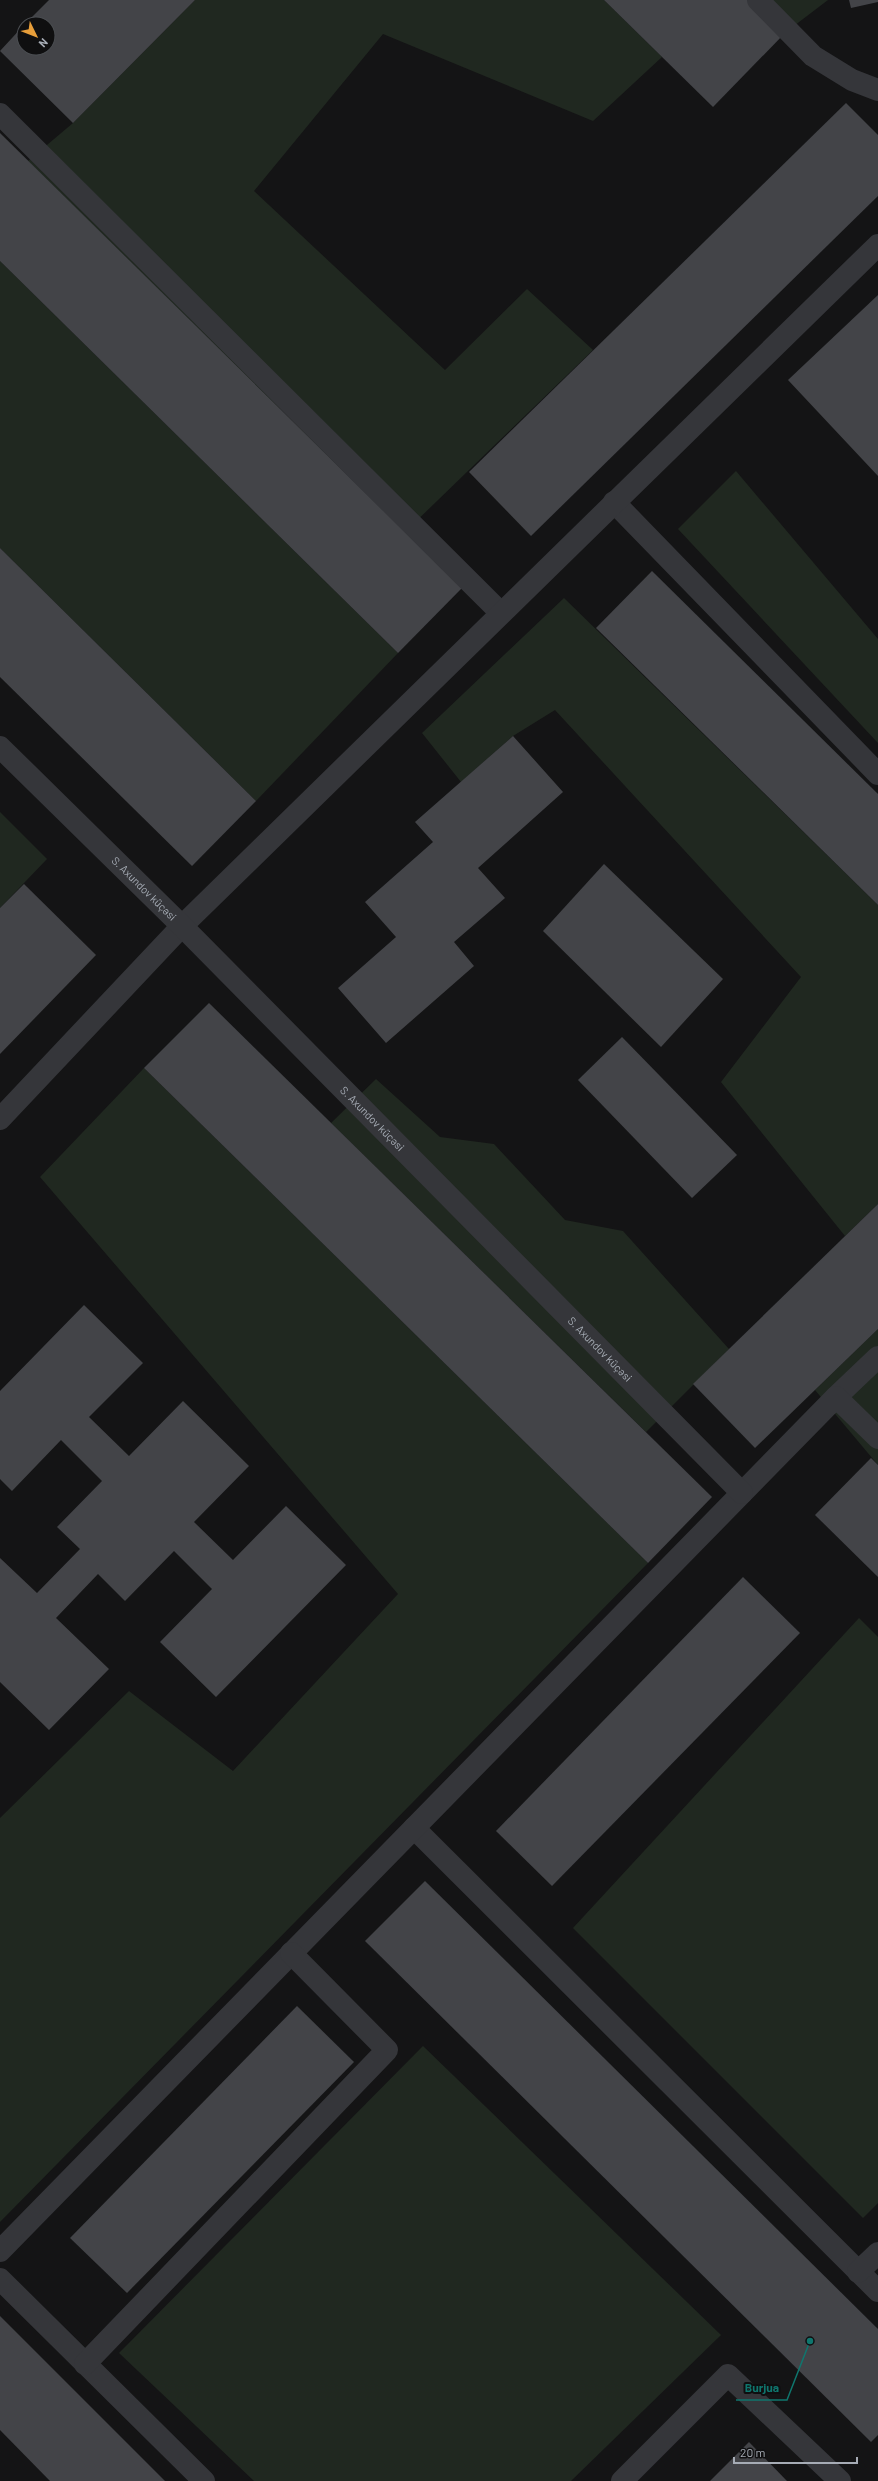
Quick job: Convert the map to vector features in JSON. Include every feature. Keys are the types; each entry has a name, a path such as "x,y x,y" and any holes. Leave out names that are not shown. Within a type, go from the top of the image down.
{"street":[{"path":"758,0 813,56 852,80 878,90"},
{"path":"0,114 501,613"},
{"path":"0,1119 182,926 878,245"},
{"path":"614,502 878,774"},
{"name":"S. Axundov küçəsi","path":"0,747 182,926 742,1493"},
{"path":"0,2250 836,1397 878,1357"},
{"path":"836,1397 878,1438"},
{"path":"414,1828 878,2291"},
{"path":"85,2364 387,2050 292,1953"},
{"path":"858,2272 878,2253"},
{"path":"0,2279 204,2481"},
{"path":"622,2481 728,2375 840,2481"}],"shaded area":[{"path":"195,0 604,0 662,57 593,121 383,34 254,191 445,370 527,289 593,350 405,532 28,161 73,123"},
{"path":"753,0 828,0 786,32"},
{"path":"0,261 398,653 256,801 0,548"},
{"path":"736,471 878,639 878,743 678,529"},
{"path":"564,598 878,905 878,1204 845,1236 721,1082 801,977 555,710 513,736 461,782 422,733"},
{"path":"0,812 47,859 0,908"},
{"path":"144,1068 648,1563 0,2222 0,1818 129,1691 233,1771 398,1594 40,1177"},
{"path":"376,1079 440,1137 494,1144 565,1220 623,1231 729,1349 646,1432 331,1123"},
{"path":"878,1329 878,1465 815,1390"},
{"path":"859,1618 878,1637 878,2203 863,2218 573,1928"},
{"path":"423,2046 721,2335 571,2481 254,2481 119,2353"}],"building":[{"path":"49,0 195,0 73,123 0,51 16,34 16,56 56,56 56,16 33,16"},
{"path":"604,0 753,0 786,32 713,107"},
{"path":"849,0 878,0 878,2 851,8"},
{"path":"846,103 878,135 878,196 531,536 469,472"},
{"path":"0,133 462,588 398,653 0,261"},
{"path":"878,295 878,476 788,380"},
{"path":"0,548 256,801 192,866 0,677"},
{"path":"652,571 878,794 878,905 596,628"},
{"path":"513,736 563,792 478,868 505,898 454,942 474,966 386,1043 338,988 396,937 365,902 433,842 415,822"},
{"path":"604,864 723,979 661,1047 543,931"},
{"path":"24,884 96,955 0,1054 0,908"},
{"path":"209,1003 712,1497 648,1563 144,1068"},
{"path":"622,1037 737,1155 692,1198 578,1080"},
{"path":"878,1204 878,1329 755,1448 693,1384"},
{"path":"84,1305 143,1363 89,1417 129,1456 183,1401 249,1466 194,1522 233,1560 286,1506 346,1565 216,1697 160,1642 212,1589 174,1551 125,1601 98,1574 56,1618 109,1669 49,1730 0,1682 0,1558 37,1593 80,1549 57,1527 102,1481 61,1440 12,1491 0,1479 0,1391"},
{"path":"871,1458 878,1465 878,1577 815,1515"},
{"path":"743,1577 800,1633 552,1886 496,1831"},
{"path":"425,1881 878,2329 878,2435 871,2442 365,1941"},
{"path":"297,2006 354,2062 127,2293 70,2238"},
{"path":"0,2316 165,2481 50,2481 0,2430"},
{"path":"749,2442 787,2481 710,2481"}],"place":[{"name":"Burjua","path":"810,2341"}]}
